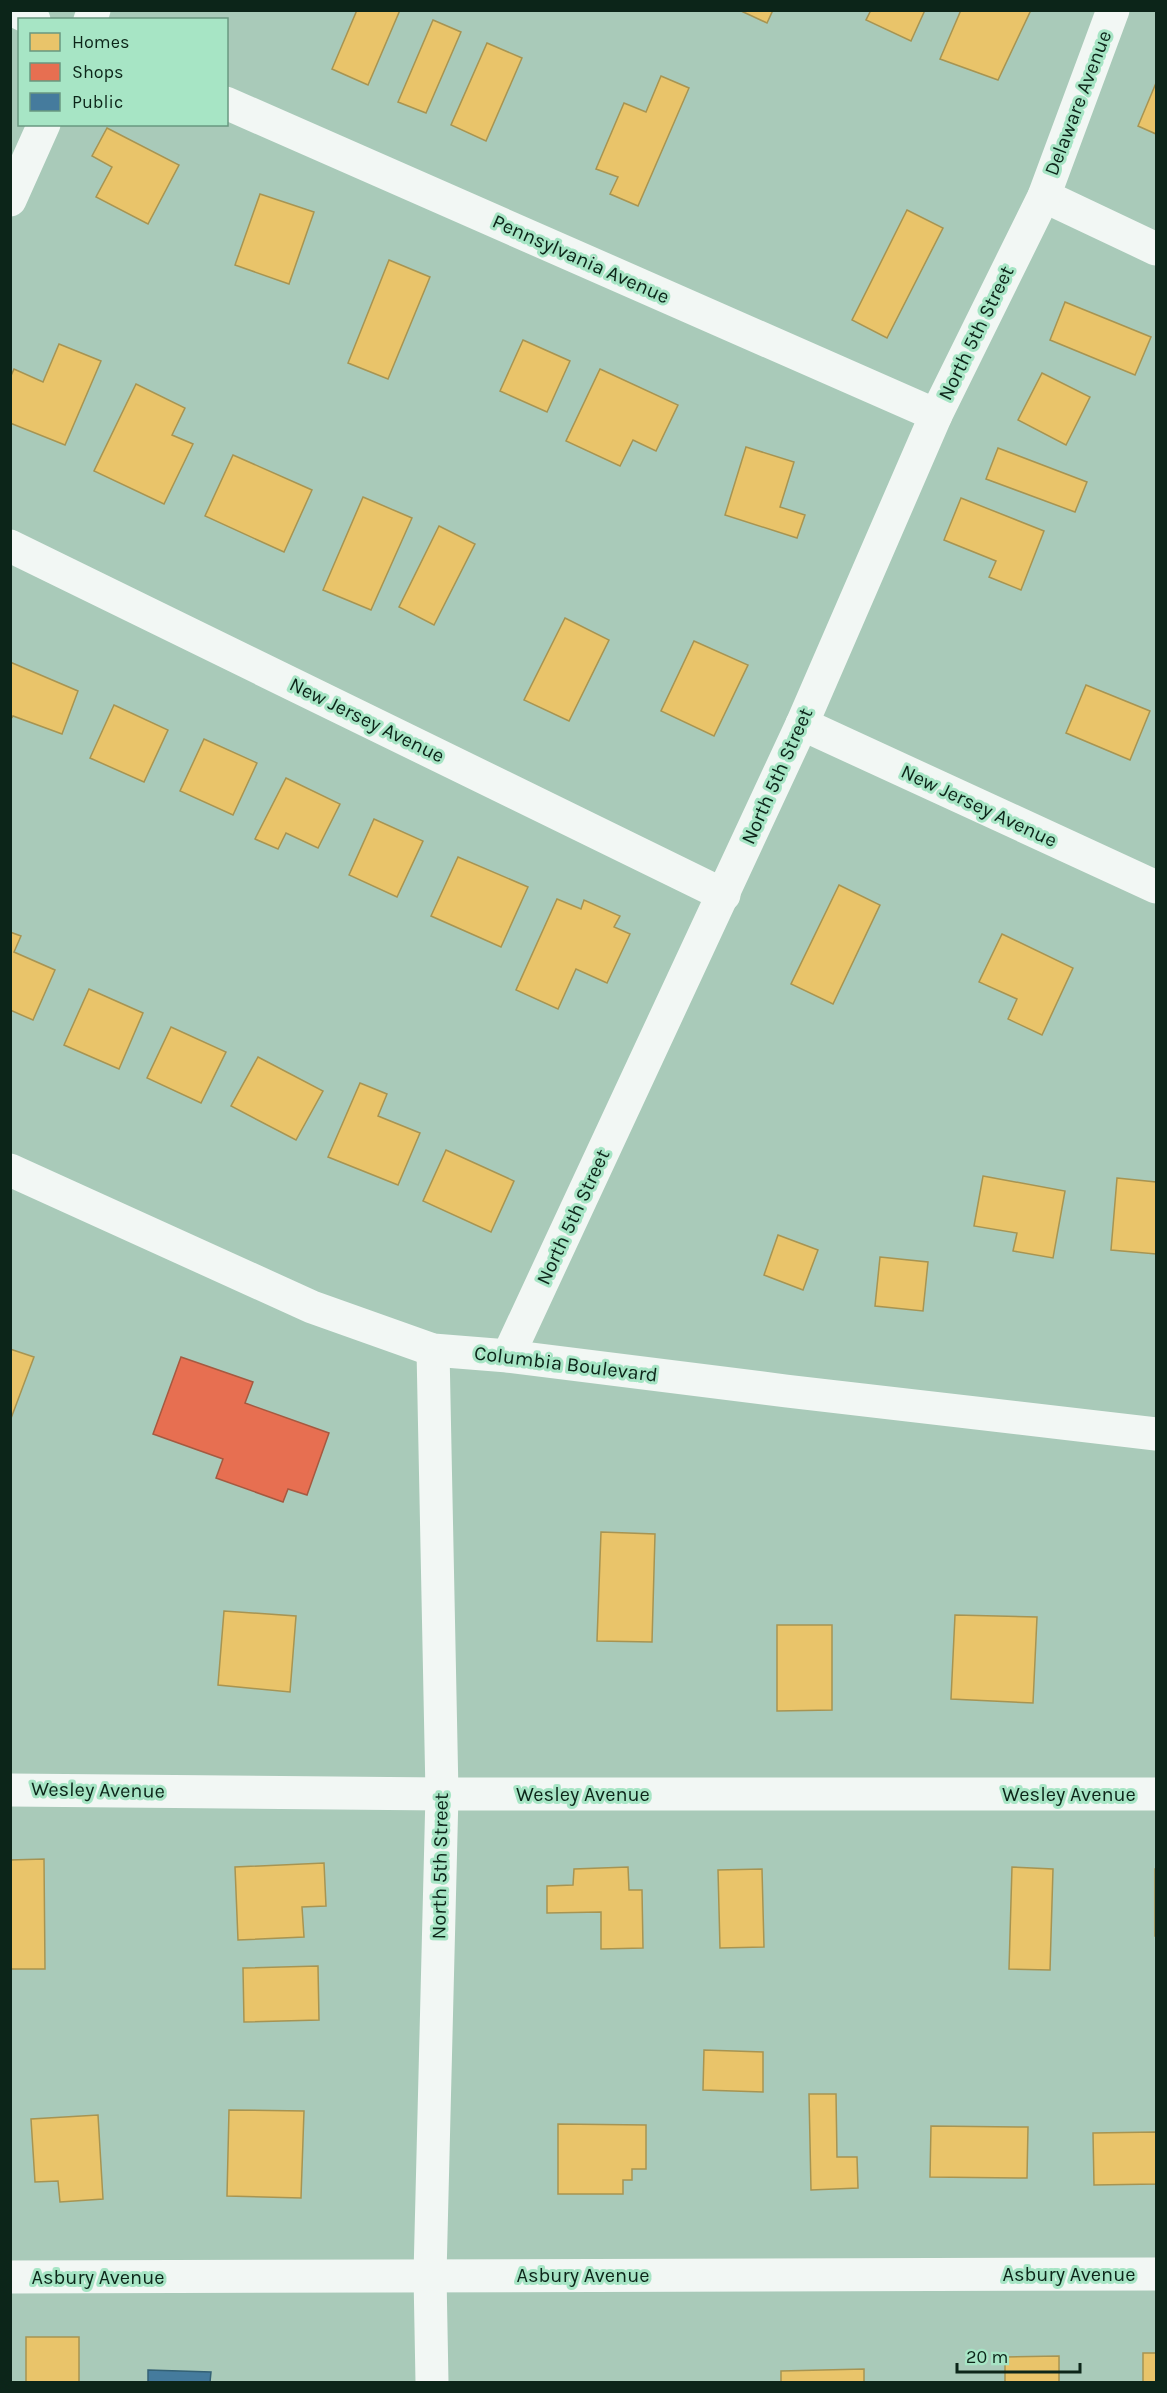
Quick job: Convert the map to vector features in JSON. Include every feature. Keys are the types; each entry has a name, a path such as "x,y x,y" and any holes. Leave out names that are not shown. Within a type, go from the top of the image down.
{"street":[{"path":"13,10 30,18"},
{"name":"Delaware Avenue","path":"1044,195 1113,10"},
{"name":"Pennsylvania Avenue","path":"228,105 936,415"},
{"path":"10,200 43,126"},
{"path":"1044,195 1156,249"},
{"name":"North 5th Street","path":"508,1356 802,723 936,415 1044,195"},
{"name":"New Jersey Avenue","path":"10,546 724,894"},
{"name":"New Jersey Avenue","path":"802,723 1156,888"},
{"name":"Columbia Boulevard","path":"10,1170 312,1307 433,1350 508,1356 775,1390 1156,1434"},
{"name":"North 5th Street","path":"432,2382 430,2275 442,1794 433,1350"},
{"name":"Wesley Avenue","path":"14,1788 442,1794 1156,1794"},
{"name":"Asbury Avenue","path":"10,2277 1156,2274"}],"building: Homes":[{"path":"357,10 400,10 368,85 332,69"},
{"path":"739,10 773,10 767,23"},
{"path":"871,10 925,10 911,41 866,20"},
{"path":"961,10 1031,10 998,80 940,59"},
{"path":"433,20 461,32 426,113 398,102"},
{"path":"487,43 522,58 486,141 451,125"},
{"path":"661,76 689,88 638,206 610,194 618,177 596,169 624,103 646,112"},
{"path":"1156,83 1156,134 1138,126"},
{"path":"107,128 179,165 148,224 96,197 112,167 92,156"},
{"path":"260,194 314,212 289,284 235,265"},
{"path":"907,210 943,228 887,338 852,320"},
{"path":"389,260 430,277 388,379 348,363"},
{"path":"1065,302 1151,337 1135,375 1050,340"},
{"path":"523,340 570,361 547,412 500,391"},
{"path":"59,344 101,361 65,445 10,423 10,378 14,369 43,382"},
{"path":"600,369 678,405 656,451 633,440 620,466 566,441"},
{"path":"1042,373 1090,397 1066,445 1018,420"},
{"path":"136,384 185,408 172,435 193,444 164,504 94,471"},
{"path":"746,447 794,462 780,507 805,515 797,538 725,515"},
{"path":"998,448 1087,482 1075,512 986,479"},
{"path":"233,455 312,490 284,552 205,516"},
{"path":"363,497 412,518 371,610 323,590"},
{"path":"961,498 1044,531 1021,590 989,577 996,561 944,540"},
{"path":"439,526 475,544 434,625 399,607"},
{"path":"565,618 609,640 569,721 524,700"},
{"path":"694,641 748,665 714,736 661,711"},
{"path":"10,662 78,691 62,734 13,716 10,720"},
{"path":"1086,685 1150,711 1130,760 1066,733"},
{"path":"114,705 168,730 144,782 90,758"},
{"path":"204,739 257,763 233,815 180,791"},
{"path":"286,778 340,804 318,848 286,833 278,849 255,839"},
{"path":"374,819 423,841 397,897 349,875"},
{"path":"458,857 528,887 501,947 431,916"},
{"path":"839,885 880,905 833,1004 791,984"},
{"path":"557,899 581,909 584,900 620,916 614,927 630,934 607,983 576,969 558,1009 516,990"},
{"path":"10,932 21,936 14,952 55,970 33,1020 10,1010"},
{"path":"1002,934 1073,968 1042,1035 1008,1019 1017,999 979,982"},
{"path":"89,989 143,1013 119,1069 64,1045"},
{"path":"171,1027 226,1052 201,1103 147,1078"},
{"path":"258,1057 323,1091 296,1140 231,1106"},
{"path":"360,1083 387,1094 378,1116 420,1133 398,1185 328,1157"},
{"path":"446,1150 514,1181 491,1232 423,1201"},
{"path":"983,1176 1065,1191 1053,1258 1013,1251 1017,1233 974,1226"},
{"path":"1117,1178 1156,1182 1156,1254 1111,1250"},
{"path":"778,1235 818,1250 803,1290 764,1275"},
{"path":"880,1257 928,1262 923,1311 875,1306"},
{"path":"10,1349 34,1357 10,1421"},
{"path":"601,1532 655,1534 652,1642 597,1641"},
{"path":"224,1611 296,1616 290,1692 218,1685"},
{"path":"955,1615 1037,1617 1033,1703 951,1699"},
{"path":"777,1625 832,1625 832,1710 777,1711"},
{"path":"44,1859 45,1969 10,1969 10,1860"},
{"path":"324,1863 326,1906 302,1907 304,1937 238,1940 235,1867"},
{"path":"628,1867 629,1890 642,1890 643,1948 601,1949 601,1912 547,1913 547,1886 573,1885 574,1869"},
{"path":"1012,1867 1053,1869 1050,1970 1009,1969"},
{"path":"762,1869 764,1947 720,1948 718,1870"},
{"path":"1156,1869 1156,1936 1155,1936"},
{"path":"318,1966 319,2020 244,2022 243,1968"},
{"path":"704,2050 763,2052 763,2092 703,2090"},
{"path":"809,2094 836,2094 837,2157 857,2157 858,2188 811,2190"},
{"path":"229,2110 304,2111 301,2198 227,2196"},
{"path":"98,2115 103,2199 60,2202 58,2181 35,2182 31,2119"},
{"path":"558,2124 646,2125 646,2169 632,2169 632,2180 623,2180 623,2194 558,2194"},
{"path":"931,2126 1028,2127 1027,2178 930,2177"},
{"path":"1156,2132 1156,2184 1094,2185 1093,2133"},
{"path":"26,2337 79,2337 79,2382 26,2382"},
{"path":"1143,2353 1156,2353 1156,2382 1143,2382"},
{"path":"1059,2356 1059,2382 1005,2382 1005,2357"},
{"path":"864,2369 864,2382 781,2382 781,2371"}],"building: Shops":[{"path":"181,1357 253,1382 245,1403 329,1433 307,1495 288,1489 283,1502 216,1478 223,1459 153,1434"}],"building: Public":[{"path":"148,2370 211,2372 210,2382 148,2382"}]}
